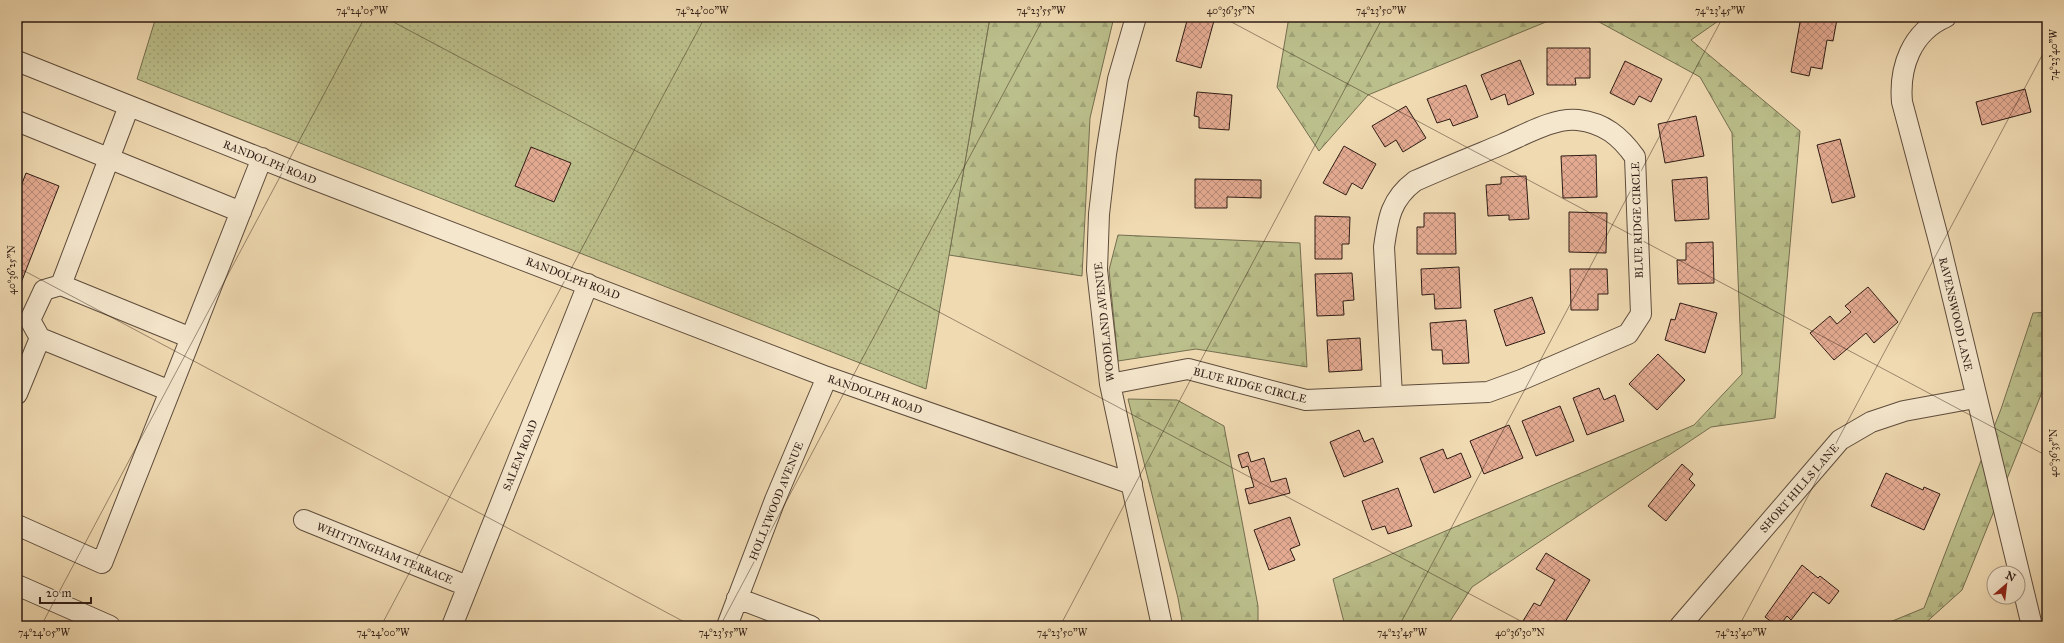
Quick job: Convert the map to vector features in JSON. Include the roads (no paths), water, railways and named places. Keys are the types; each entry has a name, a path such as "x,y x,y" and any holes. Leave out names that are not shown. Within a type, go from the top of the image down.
{"street":[{"name":"WOODLAND AVENUE","path":"1136,17 1118,79 1106,154 1099,214 1097,270 1110,384 1162,626"},
{"name":"RAVENSWOOD LANE","path":"1946,17 1927,29 1916,41 1904,65 1901,86 1902,102 1940,245 1975,398 2032,626"},
{"name":"RANDOLPH ROAD","path":"17,61 262,158 827,377 1132,484"},
{"path":"61,285 130,106"},
{"path":"17,120 241,212"},
{"name":"BLUE RIDGE CIRCLE","path":"1110,384 1188,369 1306,400 1488,392 1521,380 1628,334 1641,314 1635,157 1624,142 1609,130 1595,124 1577,120 1551,124 1415,181 1402,191 1387,224 1384,247 1392,396"},
{"path":"17,525 102,563 262,158"},
{"name":"SALEM ROAD","path":"452,626 588,284"},
{"path":"170,391 40,338 30,320 44,290 61,285 191,338"},
{"path":"17,394 40,338"},
{"name":"HOLLYWOOD AVENUE","path":"727,626 775,500 827,377"},
{"name":"SHORT HILLS LANE","path":"1680,626 1840,440 1871,422 1904,410 1975,398"},
{"name":"WHITTINGHAM TERRACE","path":"304,520 467,586"},
{"path":"17,585 110,626"},
{"path":"737,598 811,626"}]}
